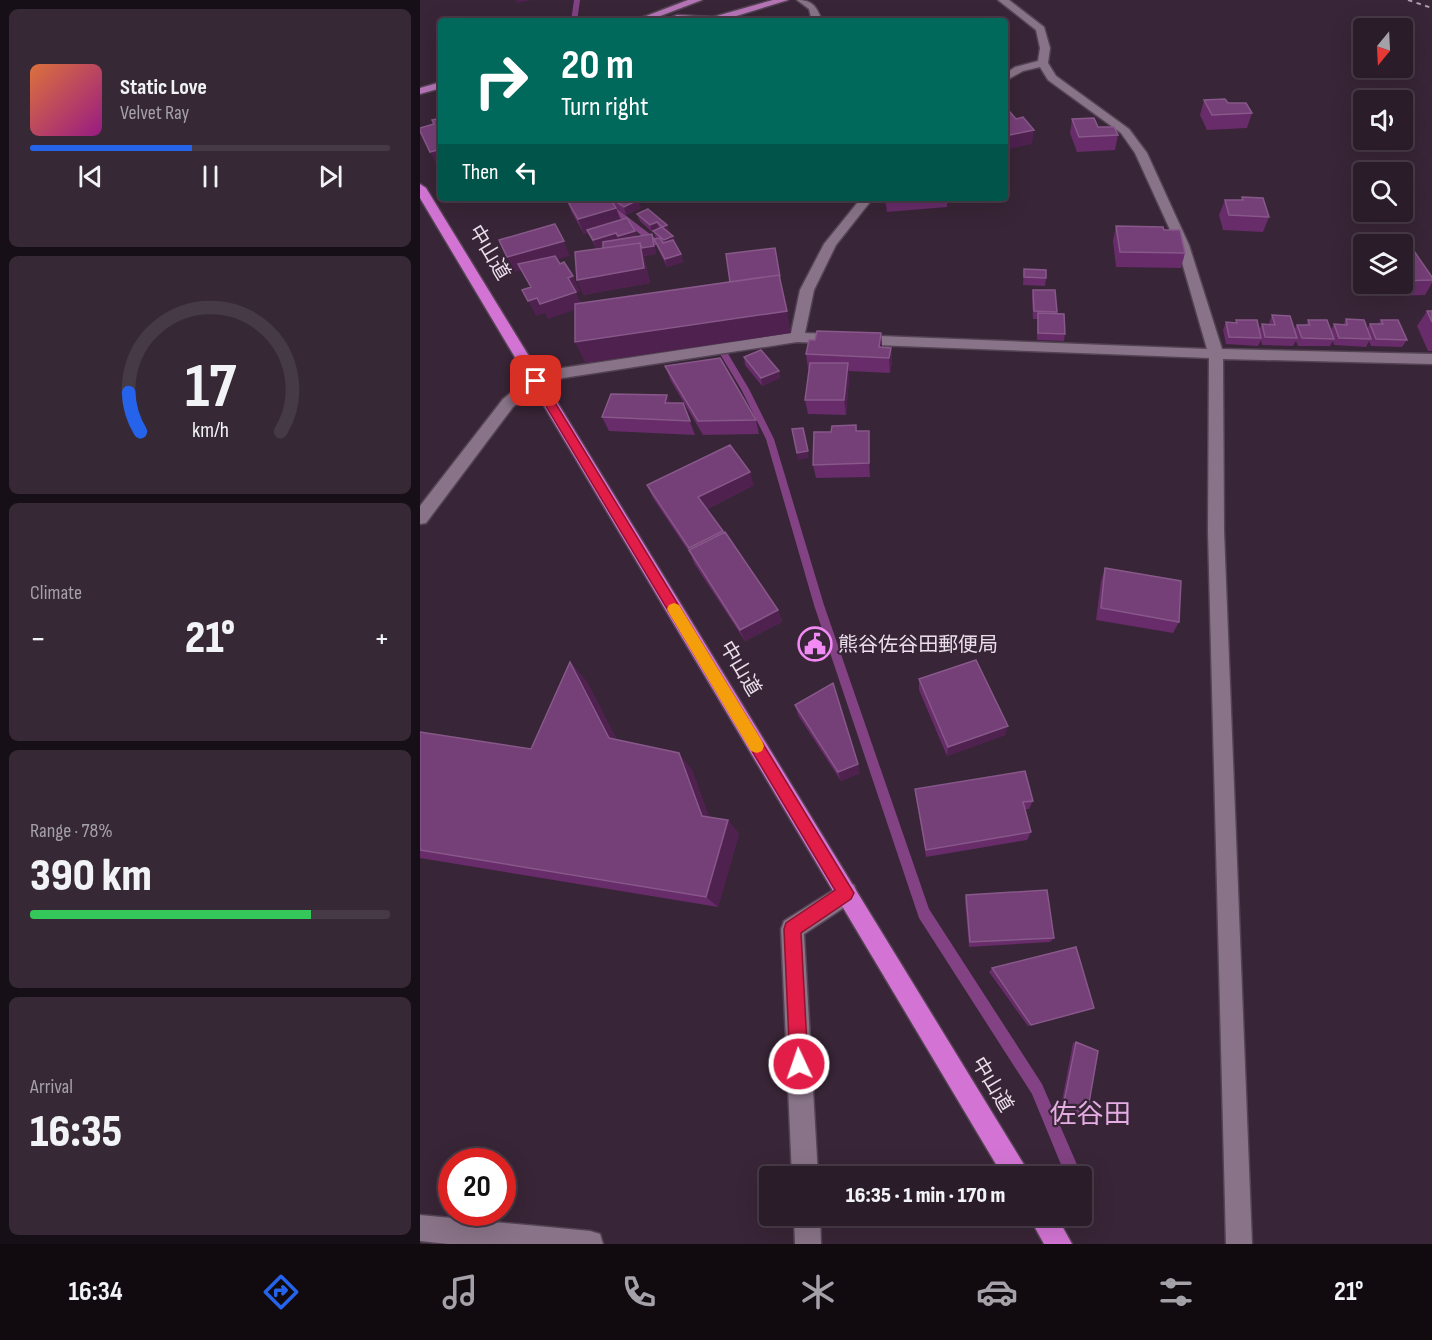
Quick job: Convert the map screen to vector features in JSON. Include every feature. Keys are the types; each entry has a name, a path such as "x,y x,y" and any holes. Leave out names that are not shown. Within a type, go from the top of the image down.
{"highway":[{"name":"中山道","path":"420,188 1012,1166"},
{"path":"1048,1226 1059,1244"}],"main road":[{"path":"646,18 697,0"},
{"path":"720,18 783,0"},
{"path":"680,18 709,9"},
{"path":"420,91 438,86"}],"street":[{"path":"802,0 813,8 816,18"},
{"path":"1003,0 1041,29 1045,48 1043,63 1052,78 1125,131 1141,153 1183,245 1216,354 1217,543 1239,1244"},
{"path":"1008,76 1019,69 1043,63"},
{"path":"797,337 807,290 830,244 864,201"},
{"path":"420,518 508,403 536,381 562,373 797,337 1216,354 1432,359"},
{"path":"804,1166 792,929 846,893"},
{"path":"807,1226 808,1244"},
{"path":"420,1228 590,1244"}],"building":[{"path":"1225,99 1228,103 1246,103 1252,113 1212,115 1204,100"},
{"path":"1008,112 1016,119 1023,117 1034,130 1008,135"},
{"path":"1094,118 1098,127 1114,127 1118,135 1079,137 1072,119"},
{"path":"438,119 438,150 430,152 420,128 434,124 432,120"},
{"path":"1242,197 1263,198 1269,217 1229,215 1225,200 1243,200"},
{"path":"568,201 612,201 616,208 578,219"},
{"path":"615,201 636,201 624,207"},
{"path":"648,209 667,225 662,227 657,222 650,225 637,214"},
{"path":"627,218 635,231 618,236 616,233 593,240 587,230"},
{"path":"555,224 564,241 507,257 499,240"},
{"path":"1116,226 1163,227 1164,230 1180,230 1185,253 1120,252"},
{"path":"662,227 673,236 664,240 653,231"},
{"path":"652,234 654,246 642,248 640,243 603,248 603,242"},
{"path":"660,238 663,243 673,240 681,254 665,259 654,239"},
{"path":"640,243 644,268 577,280 575,252"},
{"path":"775,248 780,277 779,275 730,282 726,254"},
{"path":"1413,251 1432,277 1432,280 1413,281"},
{"path":"555,256 560,264 564,262 573,276 568,278 576,292 540,304 537,298 528,301 522,290 531,287 518,264"},
{"path":"1024,269 1046,270 1046,278 1024,277"},
{"path":"779,275 787,311 575,342 575,304"},
{"path":"1033,290 1055,290 1057,312 1034,311"},
{"path":"1427,311 1432,311 1432,322"},
{"path":"1038,313 1064,314 1065,334 1038,333"},
{"path":"1272,315 1290,316 1297,338 1265,337 1262,324 1275,325"},
{"path":"1346,319 1364,320 1371,339 1339,338 1334,324 1347,325"},
{"path":"1236,320 1257,320 1261,338 1229,337 1226,322 1237,323"},
{"path":"1308,320 1327,320 1334,339 1302,338 1297,325 1310,325"},
{"path":"1381,320 1398,320 1407,340 1376,339 1370,324 1383,324"},
{"path":"817,331 881,333 879,347 891,348 889,358 806,354 809,340 815,340"},
{"path":"761,350 779,371 761,378 744,357"},
{"path":"720,358 756,420 698,421 665,366"},
{"path":"810,363 848,363 844,400 805,400"},
{"path":"611,394 667,395 665,403 683,403 690,421 602,417"},
{"path":"856,425 856,431 869,431 869,463 813,465 814,432 831,432 832,426"},
{"path":"803,428 808,451 797,453 792,429"},
{"path":"730,445 750,472 698,497 723,531 689,548 647,485"},
{"path":"725,532 778,610 740,630 689,550"},
{"path":"1105,568 1181,581 1179,622 1101,608"},
{"path":"976,660 1008,726 948,747 919,679"},
{"path":"570,662 609,738 679,753 702,816 728,820 706,897 420,850 420,732 531,749"},
{"path":"833,683 858,764 838,772 795,705"},
{"path":"1025,771 1033,801 1023,802 1031,832 926,850 915,789"},
{"path":"1047,890 1054,938 970,942 966,895"},
{"path":"1076,947 1094,1008 1031,1025 992,968"},
{"path":"1076,1042 1098,1051 1086,1120 1062,1112"}],"waterway":[{"path":"574,18 577,0"},
{"path":"603,201 656,243"},
{"path":"724,354 745,389 770,439 819,605 924,913 1037,1089 1070,1166"}],"railway":[{"path":"1408,0 1432,8"}],"slow traffic":[{"path":"674,609 757,746"}],"place":[{"name":"熊谷佐谷田郵便局","path":"815,644"}],"district":[{"name":"佐谷田","path":"1090,1114"}],"route":[{"path":"536,381 846,893 792,929 799,1064"}]}
